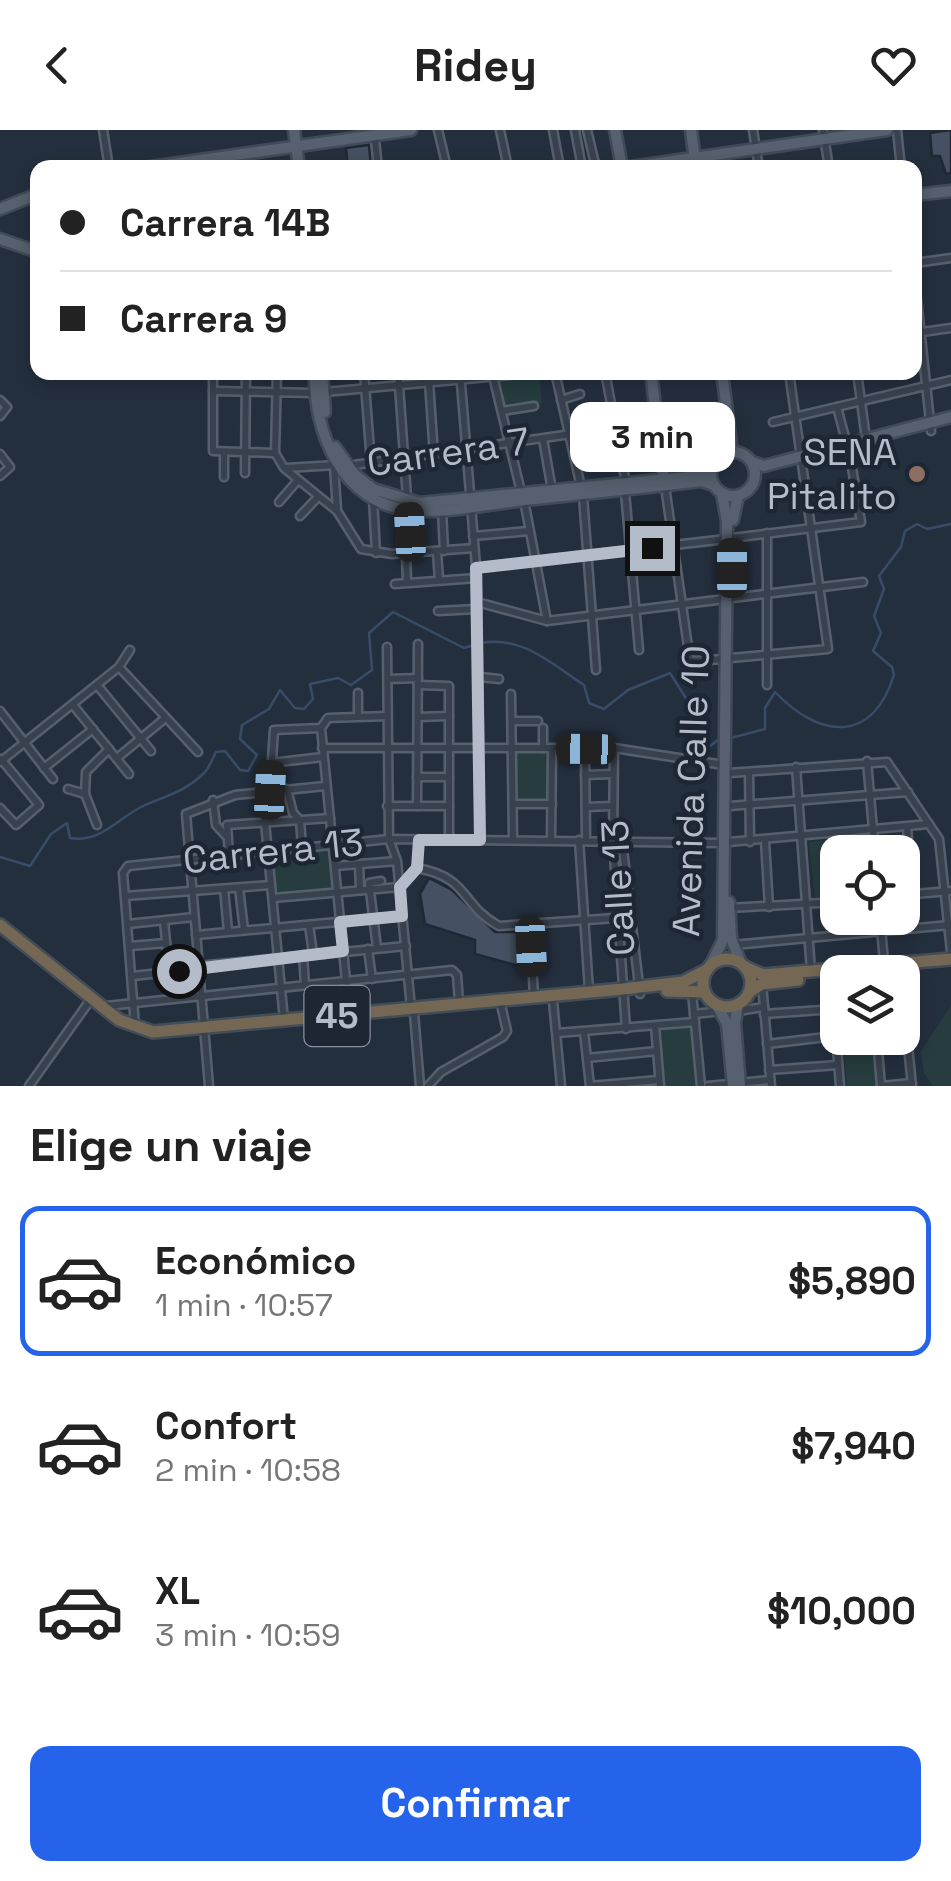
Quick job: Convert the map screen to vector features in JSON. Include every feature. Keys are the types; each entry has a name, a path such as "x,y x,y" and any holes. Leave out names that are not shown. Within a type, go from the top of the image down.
{"highway":[{"name":"45","path":"0,924 93,1003 136,1027 204,1034 350,1017"},
{"name":"45","path":"0,932 128,1031 153,1038 640,990 692,980 708,969"},
{"path":"920,964 951,959"},
{"path":"920,966 951,959"},
{"path":"820,973 762,975 724,960 708,969 698,991 734,1016 749,993 762,984 820,976"},
{"path":"743,966 749,993"},
{"name":"45","path":"640,990 698,991"},
{"name":"45","path":"412,1010 459,1002 590,991 623,992"}],"main road":[{"path":"297,130 301,160"},
{"path":"200,160 374,132 411,130"},
{"path":"615,130 621,160"},
{"path":"692,130 696,160"},
{"path":"705,160 824,135 887,130"},
{"path":"922,194 951,191"},
{"path":"5,206 30,197"},
{"path":"0,239 30,249"},
{"path":"318,380 318,393 339,466 373,496 408,506 442,509 523,496 664,482 700,476 732,452"},
{"path":"653,380 664,482"},
{"path":"723,380 732,452"},
{"path":"732,452 764,466 951,420"},
{"path":"848,448 866,440 930,428"},
{"path":"756,478 802,458"},
{"path":"664,482 700,482 738,496 752,488 756,478 752,462"},
{"path":"712,465 718,490"},
{"path":"339,466 408,506 471,503"},
{"path":"523,496 552,490 582,492"},
{"name":"Avenida Calle 10","path":"718,490 729,538"},
{"name":"Avenida Calle 10","path":"708,969 724,940 729,538 738,496"},
{"name":"Avenida Calle 10","path":"728,769 729,908 733,945 743,966"},
{"path":"734,1016 736,1085"}],"street":[{"path":"103,130 108,160"},
{"path":"438,130 445,160"},
{"path":"500,130 506,160"},
{"path":"553,130 559,160"},
{"path":"575,130 581,160"},
{"path":"587,130 594,160"},
{"path":"754,130 758,160"},
{"path":"897,130 900,160"},
{"path":"374,132 377,160"},
{"path":"824,135 829,160"},
{"path":"0,196 5,206"},
{"path":"922,262 951,258"},
{"path":"922,332 951,328"},
{"path":"922,350 930,428"},
{"path":"213,380 213,450 275,452"},
{"path":"245,473 246,380"},
{"path":"277,380 275,452 284,468 336,511 353,540 376,554 474,548"},
{"path":"364,380 371,463"},
{"path":"399,380 408,506 407,582"},
{"path":"213,391 318,393 439,380"},
{"path":"460,380 477,578 480,840"},
{"path":"494,380 523,496 547,621"},
{"path":"557,380 582,492 596,670"},
{"path":"607,380 626,487 639,650"},
{"path":"664,482 690,661 828,648 790,380"},
{"path":"859,380 866,440"},
{"path":"773,422 951,380"},
{"path":"429,382 434,454"},
{"path":"561,400 580,394"},
{"path":"0,400 7,406 0,416"},
{"path":"502,411 534,406"},
{"path":"476,568 861,522 837,407"},
{"name":"Carrera 7","path":"284,468 402,460 727,412"},
{"path":"542,439 552,490"},
{"path":"224,452 224,477"},
{"path":"0,454 10,467 0,476"},
{"path":"336,511 339,466"},
{"path":"279,502 298,480"},
{"path":"373,496 376,554"},
{"path":"300,516 318,497"},
{"path":"439,580 442,509"},
{"path":"473,536 529,531"},
{"path":"766,533 770,656 767,685"},
{"path":"394,584 477,578"},
{"path":"438,612 477,606 547,621 863,582"},
{"path":"417,806 418,644"},
{"path":"387,646 389,840 400,887 420,1086"},
{"path":"0,808 13,824 39,805 1,760 118,668 130,650"},
{"path":"118,668 198,752"},
{"path":"480,678 499,680"},
{"path":"388,679 448,684 450,838"},
{"path":"97,685 152,750"},
{"path":"358,693 358,716"},
{"path":"511,694 513,840"},
{"path":"73,705 129,774"},
{"path":"0,710 53,779"},
{"path":"350,1017 321,728 328,718 387,716"},
{"path":"418,717 449,716"},
{"path":"116,758 164,720"},
{"path":"512,721 540,724 547,748 551,840"},
{"path":"284,1022 264,822 272,732 321,728"},
{"path":"44,768 93,730"},
{"path":"322,748 614,748 749,772 887,762 948,856 951,959"},
{"name":"Calle 13","path":"614,748 613,838 640,990"},
{"path":"97,825 85,794 86,772 109,749"},
{"path":"586,749 582,840 590,991"},
{"path":"271,763 323,757"},
{"path":"867,761 873,835"},
{"path":"796,767 811,972"},
{"path":"749,772 750,842"},
{"path":"585,775 613,774"},
{"path":"417,777 449,777"},
{"path":"209,1086 186,814 213,800 325,786"},
{"path":"68,789 85,794"},
{"path":"287,789 293,813 300,820 302,848"},
{"path":"730,806 908,792"},
{"path":"213,800 216,824 228,837"},
{"path":"513,804 552,804"},
{"path":"387,806 448,806"},
{"path":"586,807 612,806"},
{"path":"229,854 227,825 330,818"},
{"name":"Carrera 13","path":"125,896 124,869 333,844 450,838 750,842 929,824"},
{"path":"907,827 907,835"},
{"path":"400,887 417,868 419,840"},
{"name":"Calle 13","path":"622,841 620,918 626,1028"},
{"path":"765,841 769,906"},
{"path":"335,866 396,861"},
{"path":"358,864 360,890"},
{"path":"417,868 450,877 486,919 498,926 630,917"},
{"path":"273,898 360,890 381,881"},
{"path":"136,1027 125,896 271,884"},
{"path":"370,886 400,887"},
{"path":"370,886 374,918 372,979"},
{"path":"239,888 244,930"},
{"path":"224,889 228,932"},
{"path":"920,894 948,891"},
{"path":"729,908 820,903"},
{"path":"196,935 402,916"},
{"path":"128,924 194,917"},
{"path":"164,921 169,972"},
{"path":"309,925 314,954"},
{"path":"920,928 949,925"},
{"path":"530,926 534,996"},
{"path":"733,945 844,935"},
{"path":"130,946 166,944"},
{"path":"132,976 406,946"},
{"path":"622,954 635,952"},
{"path":"303,955 305,985"},
{"path":"29,1086 93,1003 135,1004 456,971 459,1002"},
{"path":"698,991 695,1018 704,1086 770,1083 762,984"},
{"path":"749,993 762,1009"},
{"path":"553,1000 561,1086"},
{"path":"428,1086 441,1072 503,1037 506,1032 500,1005"},
{"path":"557,1033 656,1026 695,1018 719,1008"},
{"path":"734,1016 762,1009 820,1009"},
{"path":"584,1032 590,1086 660,1083 656,1026"},
{"path":"767,1044 820,1038"},
{"path":"587,1058 657,1051"},
{"path":"837,1055 840,1086"},
{"path":"878,1055 882,1086 912,1084 909,1055"},
{"path":"769,1070 838,1065"}],"green space":[{"path":"498,380 540,380 542,403 505,408"},
{"path":"517,750 549,750 549,801 517,802"},
{"path":"820,841 820,897 815,897 809,842"},
{"path":"330,849 334,889 275,895 271,854"},
{"path":"951,1006 951,1086 933,1086 924,1073 921,1051"},
{"path":"693,1024 698,1086 662,1086 657,1027"},
{"path":"844,1055 875,1055 878,1086 847,1086"}],"building":[{"path":"951,130 951,173 946,174 940,156 932,156 930,133"},
{"path":"369,145 370,160 347,160 346,148"},
{"path":"429,878 452,890 495,932 523,932 526,968 475,954 475,940 425,924 420,894"}],"waterway":[{"path":"727,739 765,729 765,708 775,692 809,719 826,725 843,727 872,714 894,675 892,667 873,651 881,633 874,616 884,589 879,576 901,547 905,531 917,524 927,529 951,524"},
{"path":"0,857 30,866 51,834 67,823 70,838 99,834 141,807 190,785 206,771 216,752 225,751 240,770 248,771 257,755 240,739 242,725 269,709 280,690 295,708 304,709 313,699 310,684 338,678 351,685 372,670 369,633 393,612 464,648 474,645"},
{"path":"481,643 510,643 536,654 584,685 589,703 604,709 628,690 670,673 694,711 697,745 704,751 719,739"}],"place":[{"name":"SENA Pitalito","path":"917,474"}],"route":[{"path":"179,971 343,951 340,922 402,916 400,887 417,868 419,840 480,840 476,568 652,548"}]}
